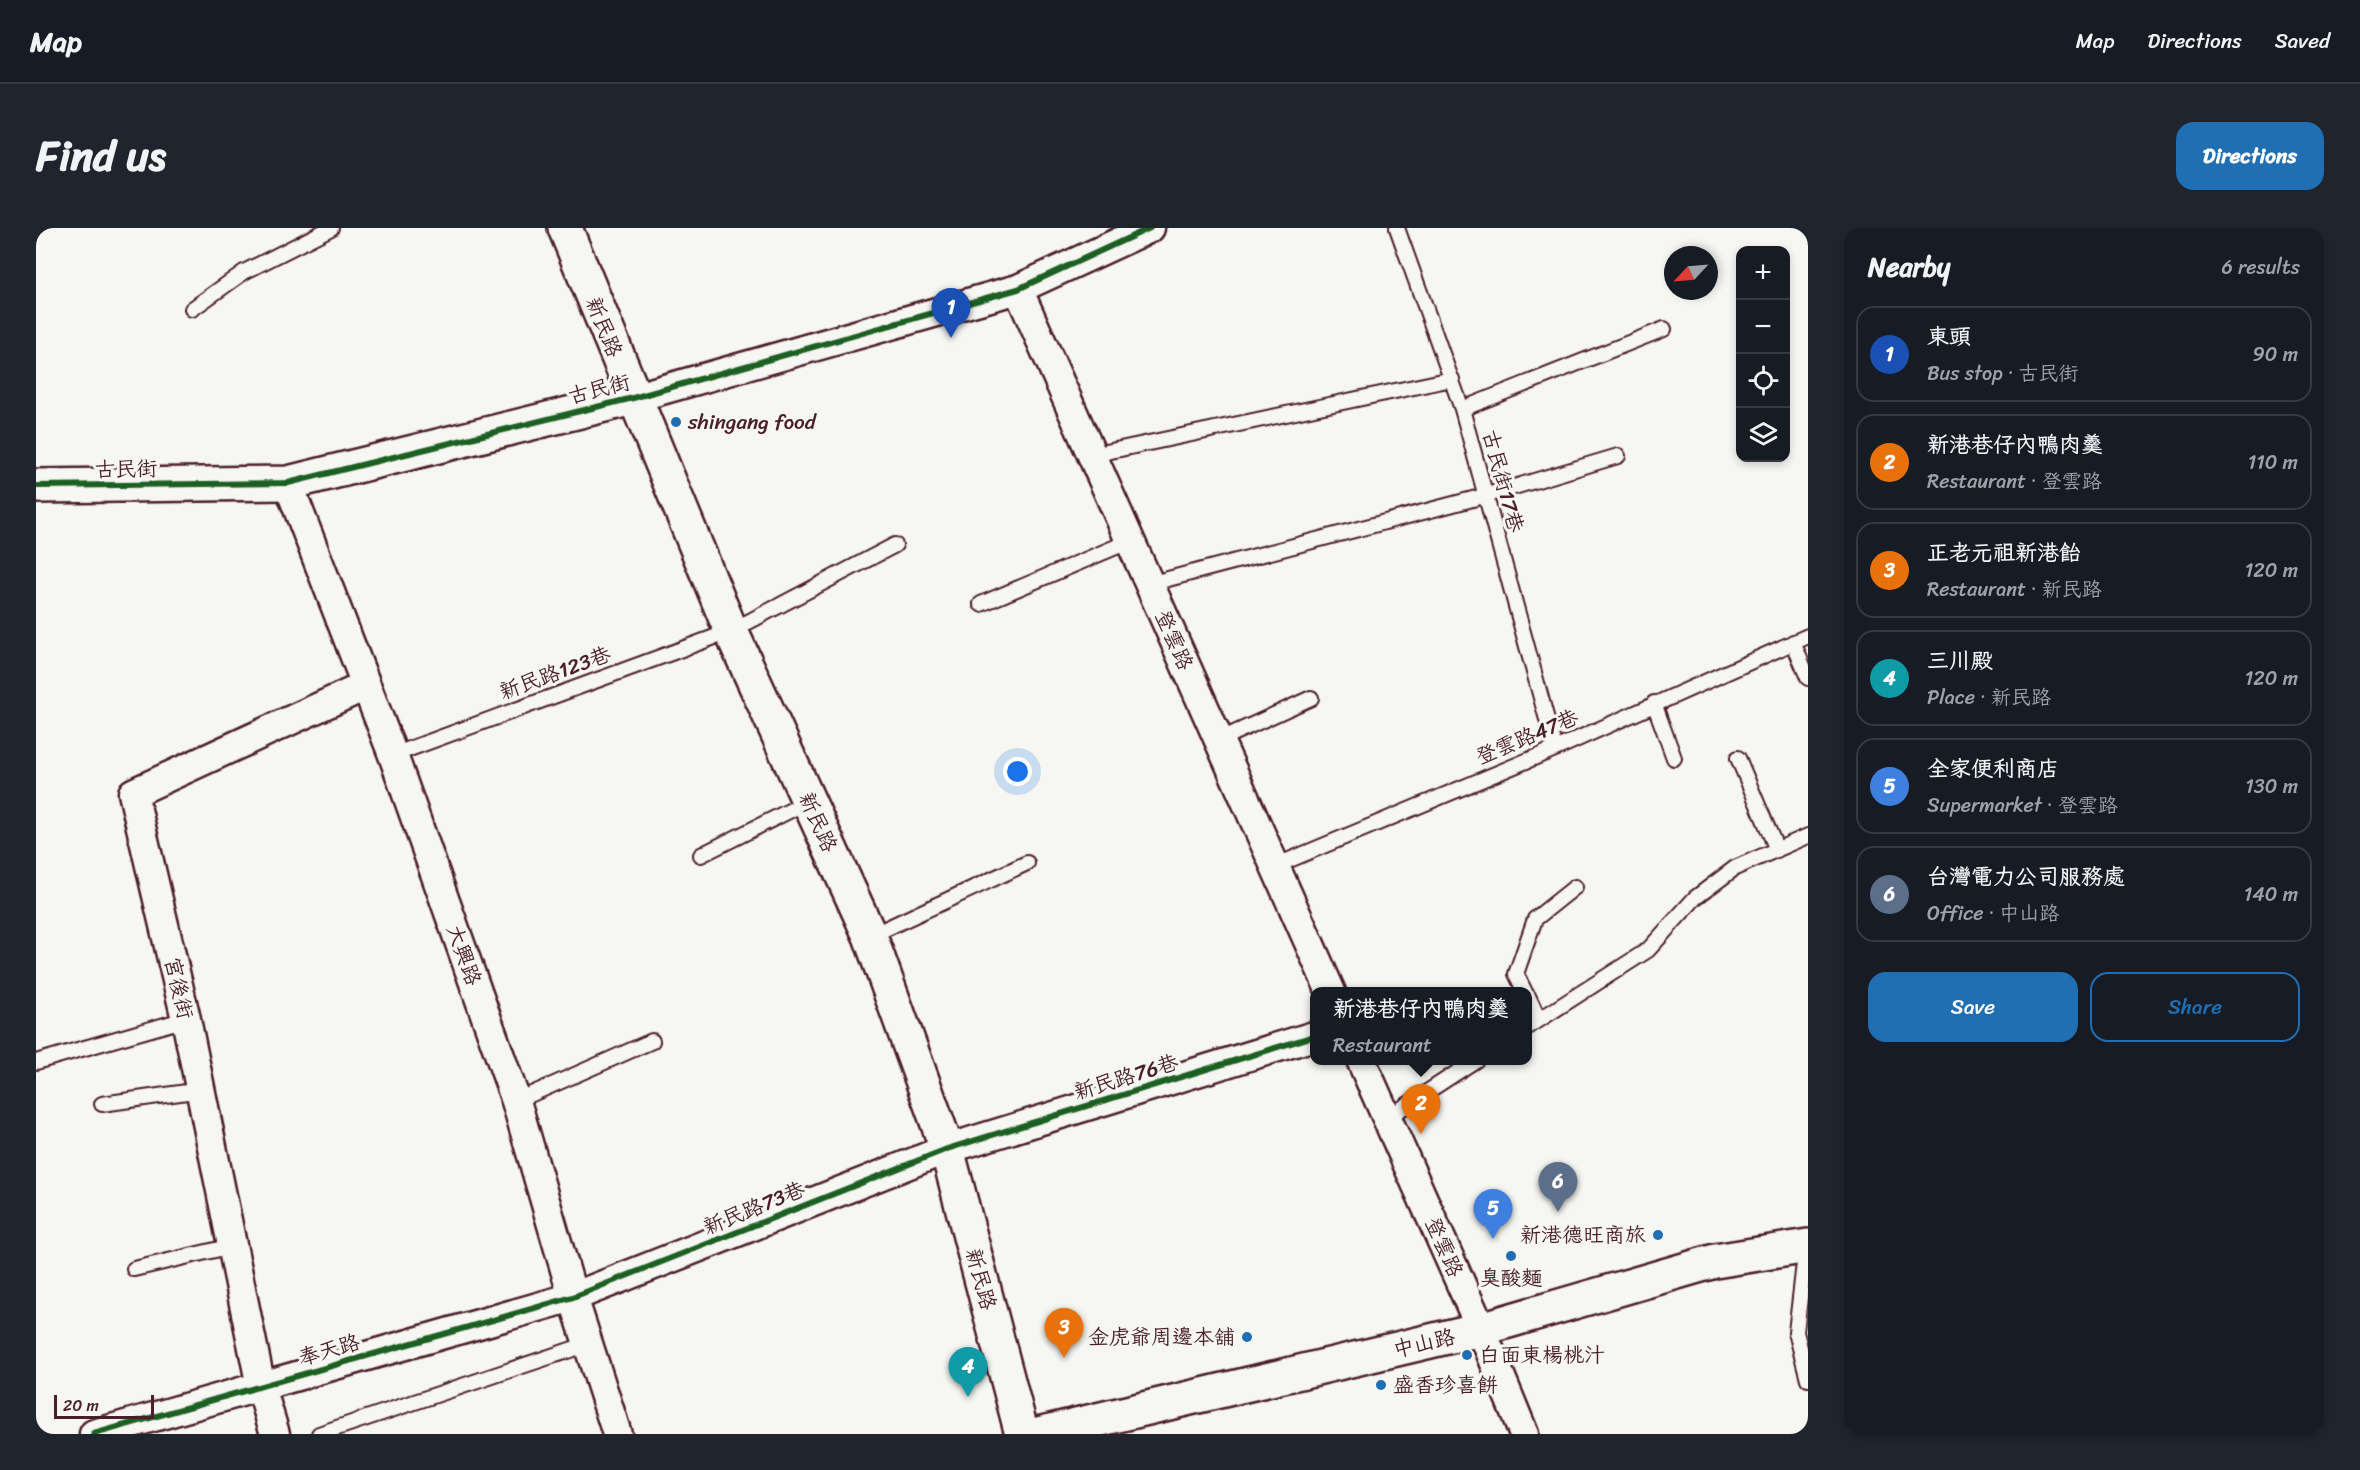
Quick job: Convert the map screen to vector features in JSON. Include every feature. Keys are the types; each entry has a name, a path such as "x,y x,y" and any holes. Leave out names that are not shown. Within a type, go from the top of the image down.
{"main road":[{"name":"新民路","path":"565,228 633,398 731,631 870,936 947,1149 1022,1434"},
{"name":"古民街","path":"36,486 288,483 633,398"},
{"name":"中山路","path":"1038,1434 1481,1329 1715,1261 1807,1246"}],"street":[{"name":"古民街","path":"633,398 1018,288 1150,228"},
{"name":"登雲路","path":"1018,288 1329,987"},
{"name":"大興路","path":"288,483 393,755 516,1101 573,1297 617,1434"},
{"name":"宮後街","path":"275,1434 261,1387 186,1019 133,793 365,686"},
{"name":"新民路76巷","path":"947,1149 1310,1037"},
{"name":"登雲路","path":"1363,1065 1481,1329 1524,1434"},
{"name":"新民路73巷","path":"573,1297 947,1149"},
{"name":"奉天路","path":"94,1434 573,1297"}],"lane":[{"path":"192,309 244,272 331,228"},
{"name":"古民街17巷","path":"1397,228 1462,409 1555,749"},
{"path":"1462,409 1664,329"},
{"path":"1092,455 1452,379"},
{"path":"1149,584 1484,496 1618,456"},
{"path":"981,604 1130,541"},
{"name":"新民路123巷","path":"393,755 731,631 895,545"},
{"name":"登雲路47巷","path":"1275,866 1555,749 1808,636"},
{"path":"1793,642 1808,678"},
{"path":"1219,740 1311,698"},
{"path":"1654,704 1674,758"},
{"path":"1738,758 1777,850"},
{"path":"700,855 809,801"},
{"path":"1533,1024 1648,950 1695,898 1735,868 1808,836"},
{"path":"870,936 1027,863"},
{"path":"1522,987 1516,974 1535,919 1575,887"},
{"path":"36,1062 186,1019"},
{"path":"516,1101 652,1041"},
{"path":"1387,1118 1468,1065"},
{"path":"102,1104 201,1090"},
{"path":"134,1269 232,1246"},
{"path":"1807,1246 1796,1332 1808,1379"},
{"path":"320,1434 588,1344"}],"cycle path":[{"path":"36,486 288,483 633,398 1018,289 1150,228"},
{"path":"94,1434 573,1297 947,1149 1310,1037"}],"place":[{"name":"東頭","path":"951,338"},
{"name":"shingang food","path":"676,422"},
{"name":"新港巷仔內鴨肉羹","path":"1421,1134"},
{"name":"台灣電力公司服務處","path":"1558,1212"},
{"name":"新港德旺商旅","path":"1658,1235"},
{"name":"全家便利商店","path":"1493,1239"},
{"name":"臭酸麵","path":"1511,1256"},
{"name":"金虎爺周邊本舖","path":"1247,1337"},
{"name":"白面東楊桃汁","path":"1467,1355"},
{"name":"正老元祖新港飴","path":"1064,1358"},
{"name":"盛香珍喜餅","path":"1381,1385"},
{"name":"三川殿","path":"968,1397"}]}
